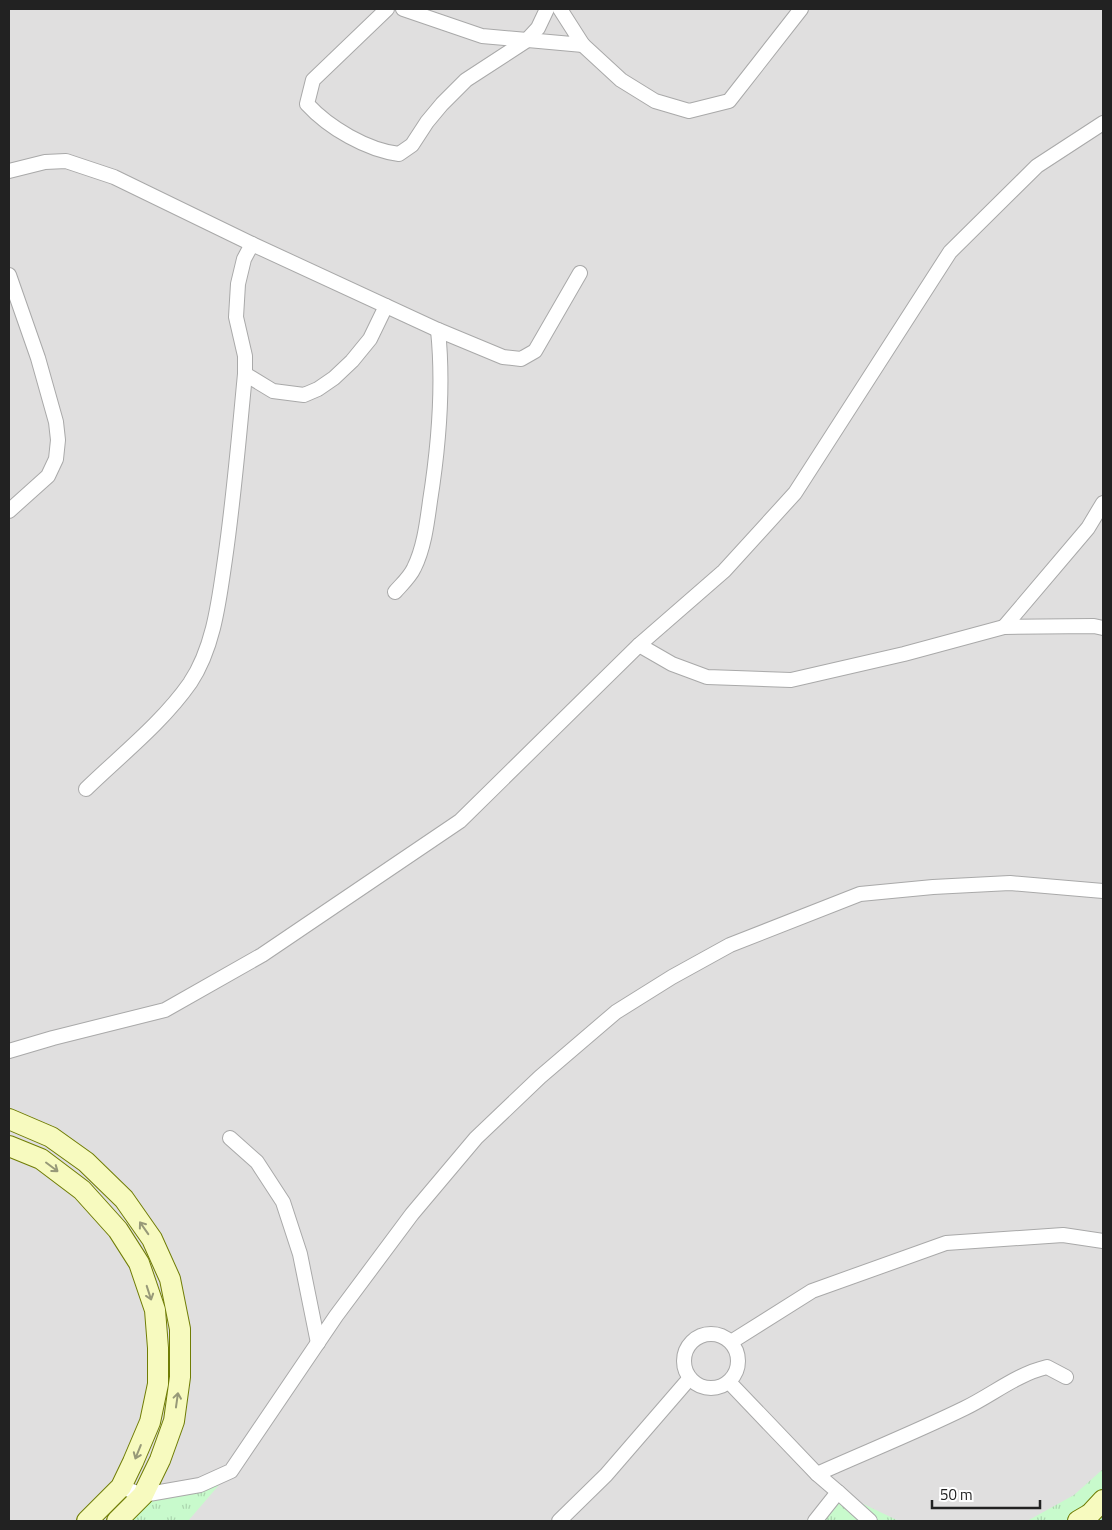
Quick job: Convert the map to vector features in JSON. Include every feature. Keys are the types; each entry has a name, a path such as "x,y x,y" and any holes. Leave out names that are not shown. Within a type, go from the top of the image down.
{"street":[{"path":"386,9 313,80 307,104 330,125 386,152 399,154 412,145 427,122 466,80 526,41 538,28 547,9"},
{"path":"403,9 482,36 584,45"},
{"path":"560,9 584,45 621,80 655,101 689,111 729,102 801,9"},
{"path":"9,1051 165,1010 262,955 460,821 639,645 724,571 795,492 950,252 1037,166 1103,123"},
{"path":"9,171 45,162 66,161 114,176 252,244 438,330 503,357 521,358 535,351 580,273"},
{"path":"86,789 168,711 191,682 210,638 217,609 233,504 245,374 244,356 236,318 238,284 244,259 252,244"},
{"path":"9,276 38,358 56,422 58,440 56,459 48,476 9,511"},
{"path":"245,374 273,391 304,395 318,389 340,372 370,339 386,306"},
{"path":"395,592 414,569 426,525 440,418 442,363 438,330"},
{"path":"1004,627 1088,528 1103,503"},
{"path":"639,645 672,664 707,677 791,680 904,654 1004,627 1094,626 1103,628"},
{"path":"121,1486 143,1495 200,1485 231,1470 318,1343 412,1214 476,1138 540,1077 616,1012 672,977 730,944 860,894 933,887 1010,883 1103,891"},
{"path":"9,1119 51,1137 86,1162 124,1199 152,1239 170,1279 180,1329 180,1377 174,1421 160,1460 143,1495 117,1521"},
{"path":"230,1138 257,1162 283,1202 300,1254 318,1343"},
{"path":"9,1146 41,1159 82,1190 118,1230 139,1263 155,1310 158,1384 150,1422 121,1486 87,1521"},
{"path":"731,1342 812,1291 946,1243 1063,1234 1103,1241"},
{"path":"716,1334 731,1342 738,1355 737,1370 729,1382 708,1389 690,1379 683,1363 686,1347 699,1336 716,1334"},
{"path":"817,1474 963,1409 1030,1371 1047,1367 1066,1377"},
{"path":"559,1521 606,1475 690,1379"},
{"path":"729,1382 817,1474 870,1521"},
{"path":"815,1521 838,1492"},
{"path":"1078,1521 1090,1514 1103,1500"}],"shaded area":[{"path":"9,9 1103,9 1103,1521 9,1521"}],"green space":[{"path":"1103,1469 1103,1521 1027,1521 1074,1495"},
{"path":"231,1471 188,1521 117,1521 143,1495"},
{"path":"838,1492 899,1521 806,1521"}]}
